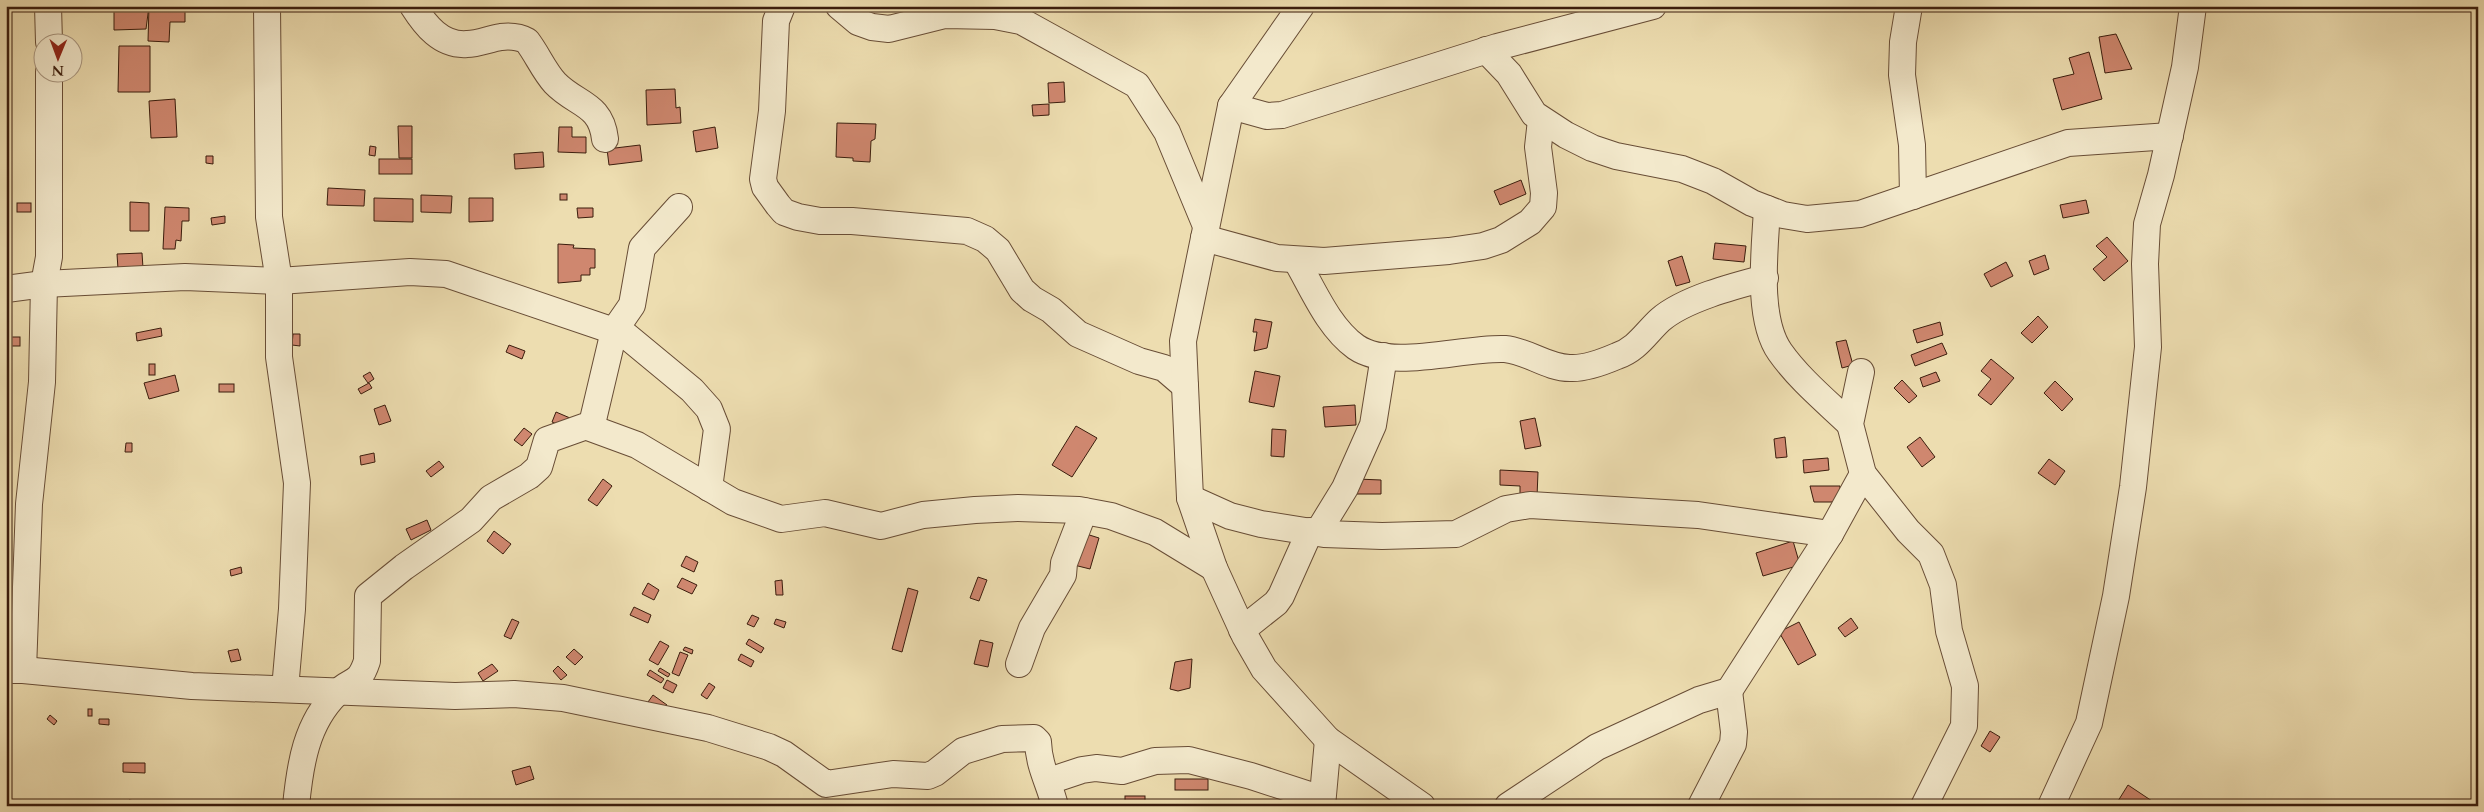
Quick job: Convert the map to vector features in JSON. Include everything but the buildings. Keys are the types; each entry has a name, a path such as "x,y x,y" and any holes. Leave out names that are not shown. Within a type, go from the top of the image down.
{"street":[{"path":"48,6 49,32"},
{"path":"267,6 269,216 279,281 279,357 297,482 292,609 285,690"},
{"path":"413,6 425,25 440,37 454,44 466,44 510,36 521,37 526,41 553,81 597,114 604,128 605,139"},
{"path":"782,6 776,21 772,111 763,179 765,187 784,212 820,221 852,221 967,231 985,240 998,250 1022,290 1032,299 1052,310 1078,334 1139,361 1164,368 1185,386"},
{"path":"839,6 858,22 872,27 889,29 945,15 995,16 1021,22 1136,85 1167,132 1205,232 1277,258 1324,261 1449,251 1483,246 1513,234 1538,215 1543,207 1544,193 1538,146 1541,120"},
{"path":"1301,6 1231,106 1183,341 1190,498 1214,568 1242,630 1264,669 1328,740 1422,806"},
{"path":"1231,106 1267,116 1282,115 1486,50 1652,6"},
{"path":"1909,6 1903,42 1902,75 1912,145 1913,196"},
{"path":"2051,806 2089,723 2116,596 2132,487 2148,347 2145,264 2147,224 2170,136 2191,36 2193,6"},
{"path":"1486,50 1509,74 1534,114 1541,120 1592,148 1637,162 1682,169 1713,181 1766,209 1783,215 1826,219 1860,214 2068,143 2170,136"},
{"path":"49,82 49,256 44,284 42,382 29,504 15,670 192,686 455,696 514,694 563,698 708,728 769,747 784,754 826,784 893,774 928,776 936,773 963,751 1002,739 1034,738 1038,742 1038,761 1049,781 1055,806"},
{"path":"296,806 307,739 319,714 338,691 359,680 364,670 367,661 367,602 370,593 471,520 491,498 529,476 539,467 547,440 588,426 594,420 616,330 632,305 642,248 679,208"},
{"path":"1766,209 1765,304 1780,351 1850,424"},
{"path":"1296,260 1335,326 1356,347 1373,356 1415,357 1486,349 1505,349 1520,351 1562,368 1582,368 1617,356 1634,348 1660,320 1675,310 1730,286 1765,278"},
{"path":"6,289 44,284 185,278 279,281 410,272 446,274 616,330 692,390 709,409 717,429 709,488"},
{"path":"1242,630 1276,603 1314,532 1345,488 1372,425 1384,356"},
{"path":"1861,372 1850,424 1863,474 1908,531 1931,554 1943,585 1949,631 1965,686 1964,726 1924,806"},
{"path":"588,426 637,445 733,502 781,519 825,513 881,526 923,515 975,510 1018,508 1084,511 1111,516 1155,532 1214,568"},
{"path":"1701,806 1733,744 1729,691 1830,534 1863,474"},
{"path":"1190,498 1230,516 1261,524 1314,532 1408,537 1456,534 1506,509 1530,505 1698,515 1830,534"},
{"path":"1019,664 1032,628 1064,574 1064,563 1084,511"},
{"path":"1508,806 1597,747 1699,700 1729,691"},
{"path":"1049,781 1082,770 1096,768 1122,771 1155,761 1189,760 1251,776 1322,802 1328,740"}]}
